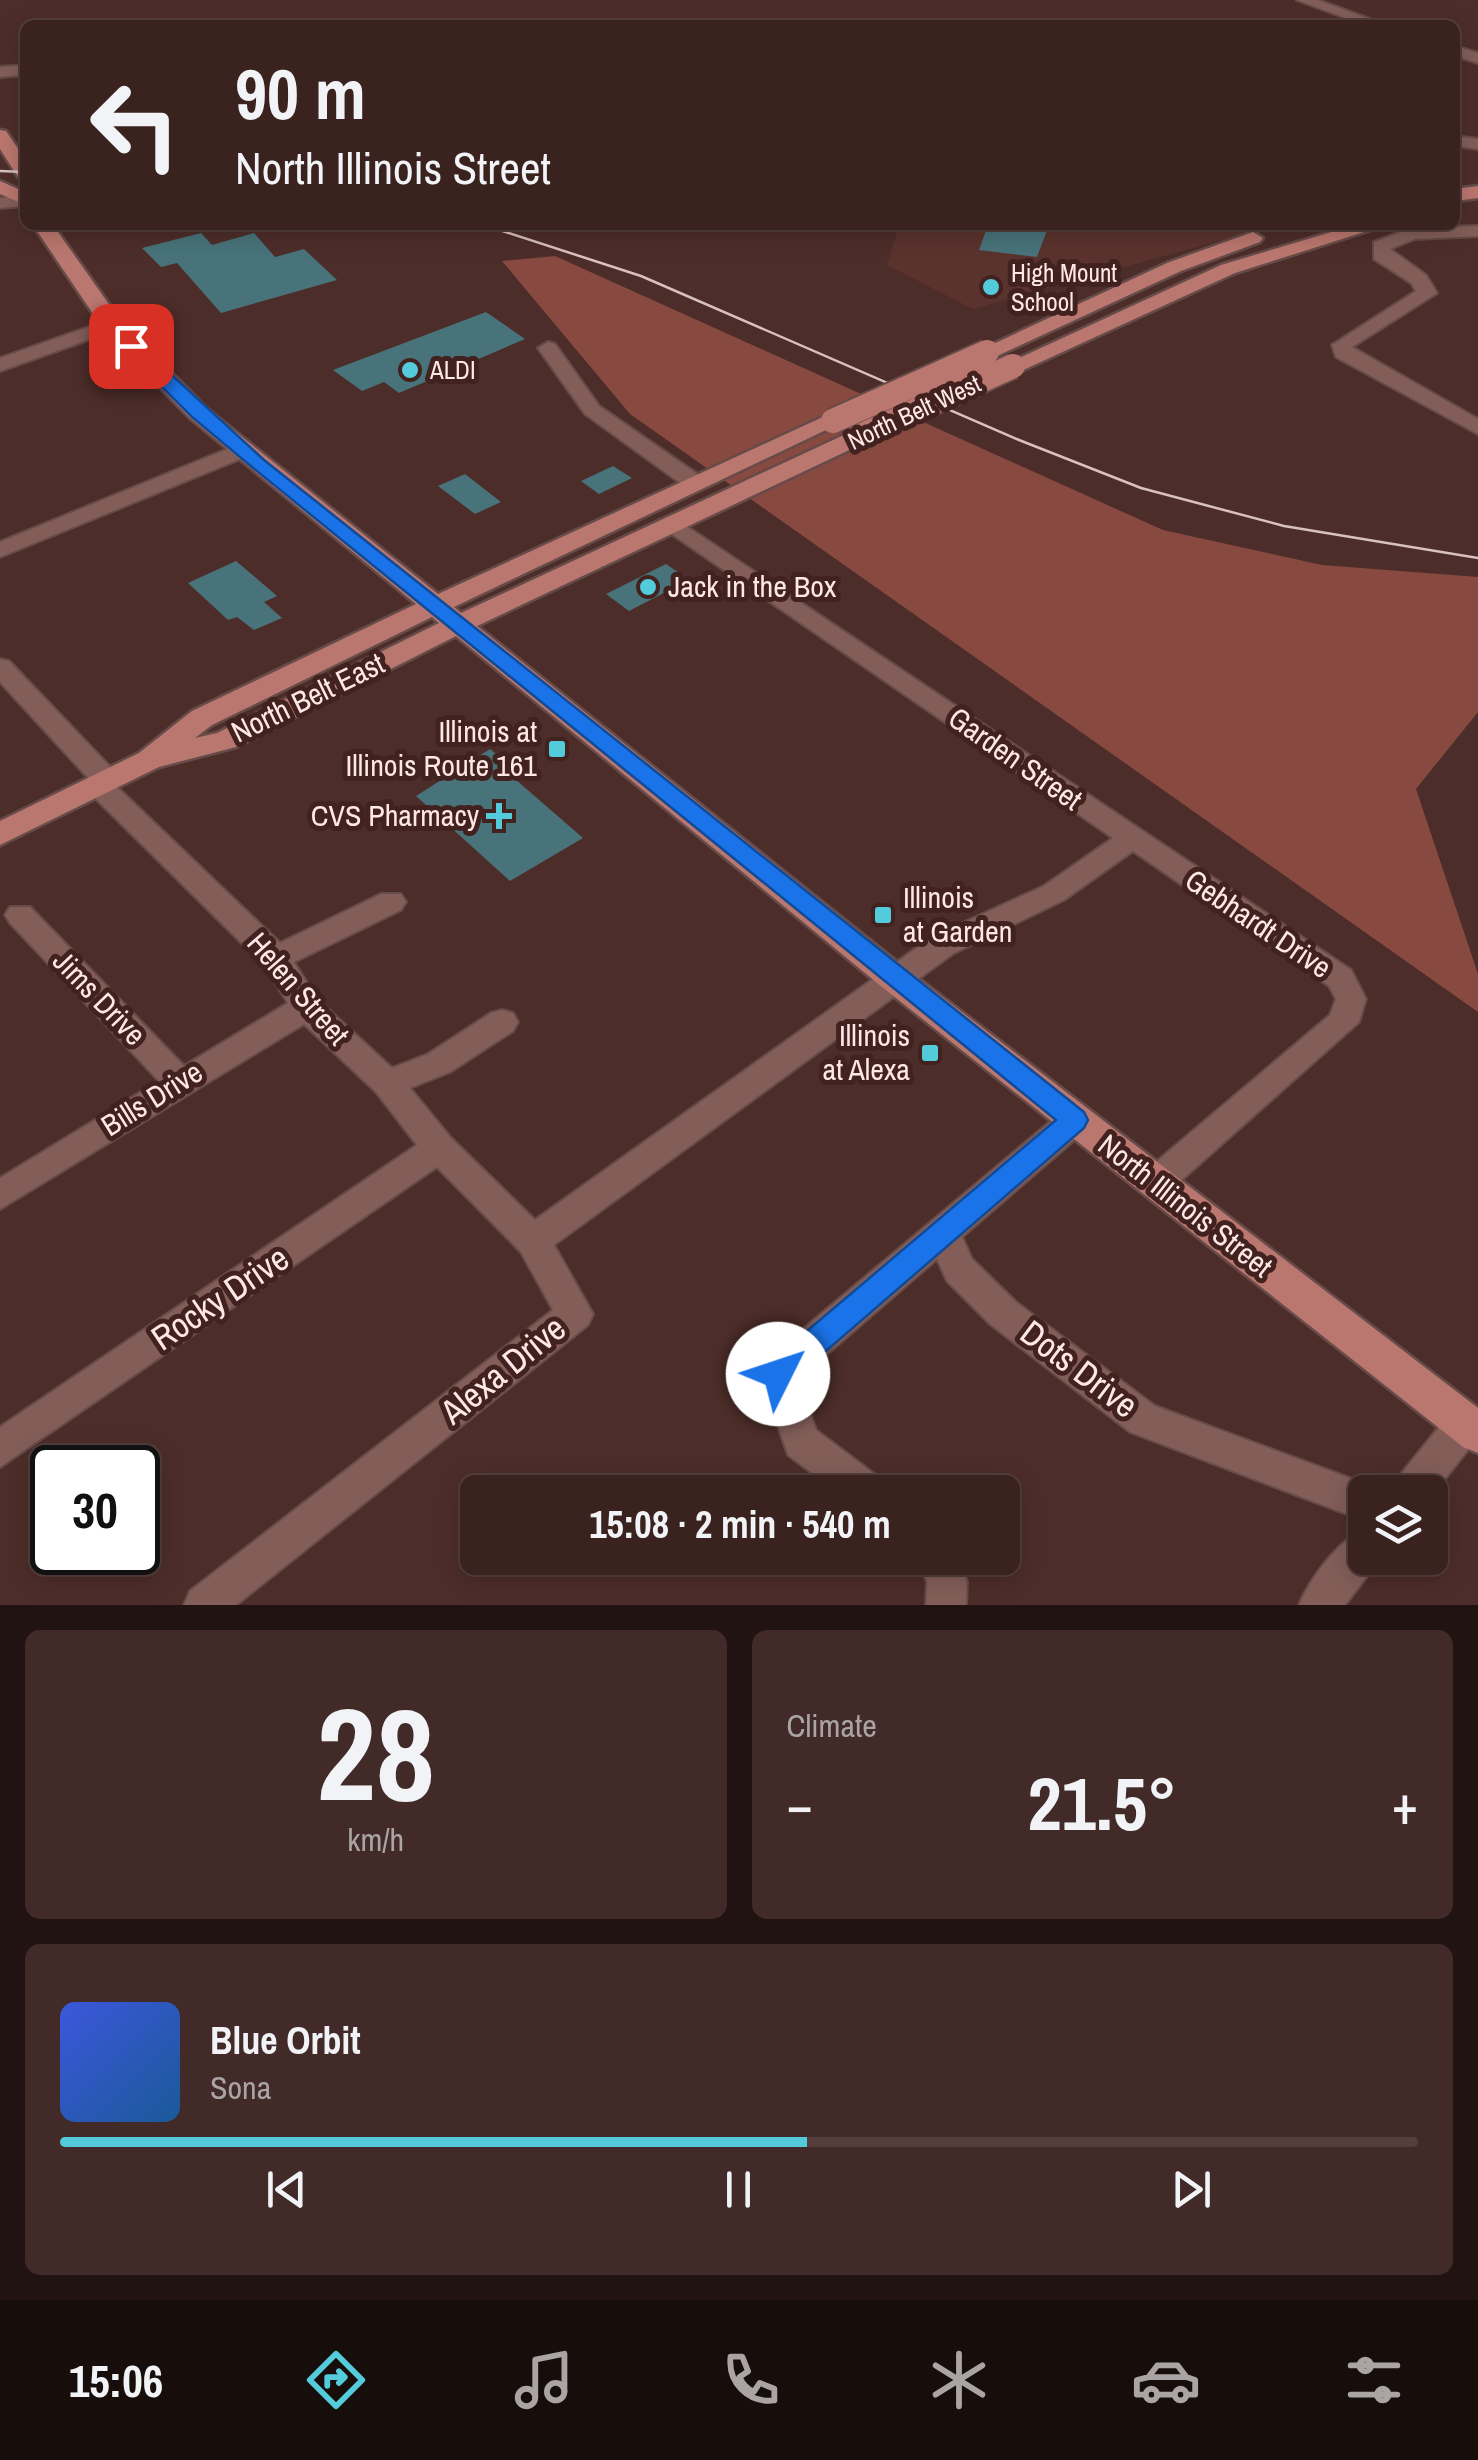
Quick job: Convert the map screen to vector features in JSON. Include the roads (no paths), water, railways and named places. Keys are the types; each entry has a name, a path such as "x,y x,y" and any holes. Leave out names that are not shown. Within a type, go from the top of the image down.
{"main road":[{"path":"0,135 20,165"},
{"name":"North Illinois Street","path":"46,230 112,325 198,413 894,978 1472,1429"},
{"name":"North Belt West","path":"437,604 1174,267 1284,230"},
{"name":"North Belt West","path":"461,623 1254,258 1358,230"},
{"name":"North Belt East","path":"150,760 202,718 437,604"},
{"name":"North Belt East","path":"0,834 150,760 226,740 461,623"}],"street":[{"path":"1304,0 1364,20"},
{"path":"1478,232 1412,234 1381,246 1381,255 1419,280 1428,293 1342,345 1343,353 1366,369 1478,428"},
{"path":"0,365 112,325"},
{"path":"548,348 592,410 695,483"},
{"path":"0,550 242,450"},
{"name":"Garden Street","path":"672,524 1131,840"},
{"name":"Helen Street","path":"0,667 103,783 276,958 306,1007 386,1083 439,1148 533,1241"},
{"path":"533,1241 894,978 943,946 1054,893 1131,840"},
{"name":"Gebhardt Drive","path":"1131,840 1340,978 1351,999 1342,1022 1156,1183"},
{"path":"276,958 391,902"},
{"name":"Jims Drive","path":"20,915 180,1082"},
{"name":"Bills Drive","path":"0,1195 306,1007"},
{"path":"386,1083 438,1063 502,1022"},
{"path":"845,1475 801,1442 778,1374 1075,1120"},
{"name":"Rocky Drive","path":"0,1449 439,1148"},
{"name":"Dots Drive","path":"942,1231 959,1270 1003,1313 1143,1419 1348,1496"},
{"name":"Alexa Drive","path":"204,1605 575,1314 533,1241"},
{"path":"1427,1475 1472,1429"},
{"path":"1319,1605 1348,1570"},
{"path":"944,1575 946,1605"}],"tram line":[{"path":"0,171 20,172"},
{"path":"499,230 641,276 1019,440 1141,488 1284,526 1478,558"}],"place":[{"name":"High Mount School","path":"991,287"},
{"name":"ALDI","path":"410,370"},
{"name":"Jack in the Box","path":"648,587"},
{"name":"Illinois at Illinois Route 161","path":"557,749"},
{"name":"CVS Pharmacy","path":"499,816"},
{"name":"Illinois at Garden","path":"883,915"},
{"name":"Illinois at Alexa","path":"930,1053"}]}
